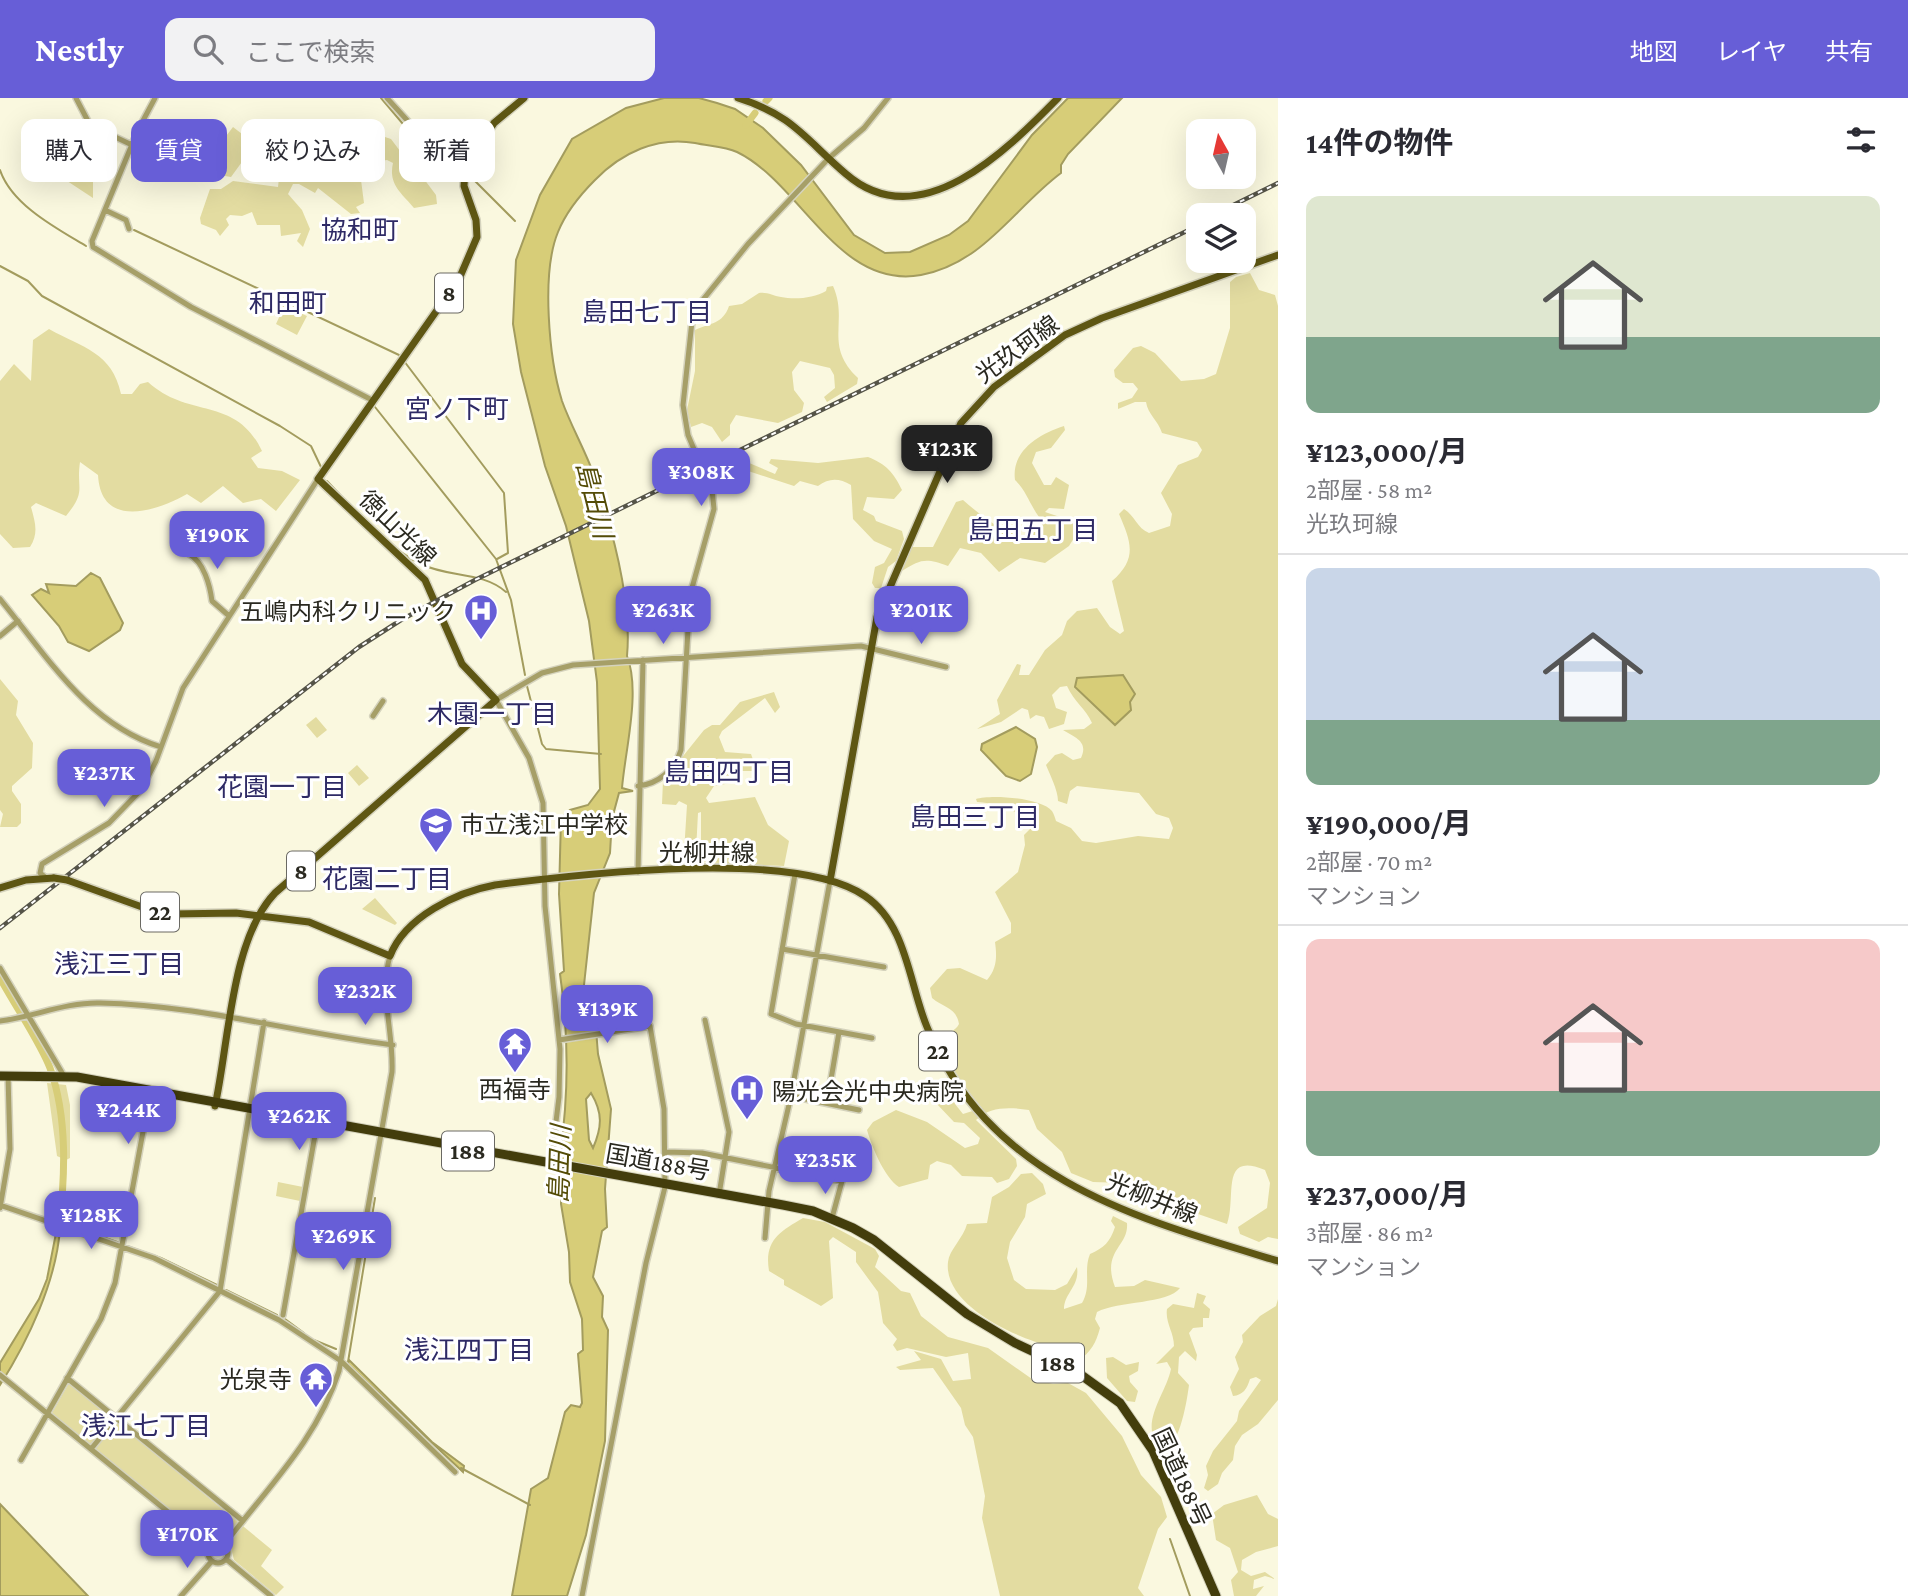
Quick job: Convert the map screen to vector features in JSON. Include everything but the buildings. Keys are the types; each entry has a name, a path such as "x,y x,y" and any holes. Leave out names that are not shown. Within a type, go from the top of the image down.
{"highway":[{"name":"国道188号","path":"4,1078 63,1078 813,1211 832,1218 874,1240 994,1332 1077,1372 1120,1404 1153,1451 1216,1596"},
{"name":"国道188号","path":"63,1078 215,1104"},
{"name":"国道188号","path":"249,1110 382,1134"}],"main road":[{"path":"495,122 524,98"},
{"path":"738,98 788,120 827,160 847,175 870,189 898,196 923,194 969,174 998,157 1058,98"},
{"name":"8","path":"318,479 454,286 477,237 476,220 464,182"},
{"name":"光玖珂線","path":"830,881 870,647 884,600 961,423 986,394 1056,341 1082,326 1278,255"},
{"name":"徳山光線","path":"318,479 425,580 462,664 496,700"},
{"name":"8","path":"215,1104 246,940 257,916 275,893 496,700"},
{"name":"光柳井線","path":"390,956 406,932 453,898 480,887 634,872 728,867 795,874 830,881 867,897 887,916 898,938 917,999 939,1054 968,1099 1007,1140 1060,1177 1129,1214 1278,1261"},
{"name":"22","path":"0,888 50,878 67,880 156,911 189,916 257,916 325,927 390,956"}],"street":[{"path":"76,98 90,125 131,145"},
{"path":"145,119 155,98"},
{"path":"387,98 406,119"},
{"path":"638,786 656,782 679,758 691,594 714,516 712,489 686,429 683,405 691,317 700,301 788,201 827,160 864,128 888,98"},
{"path":"131,147 92,241 93,247 191,307 372,400"},
{"path":"105,210 126,220 129,229"},
{"path":"50,878 40,873 43,864 109,823 127,807 149,776 177,699 228,615 318,479"},
{"path":"189,554 194,556 209,583 214,605 228,615"},
{"path":"0,599 83,700 121,729 161,747"},
{"path":"0,636 18,621"},
{"path":"553,1165 561,1040 545,816 537,777 517,733 496,700 528,679 558,667 640,660 870,647 946,667"},
{"path":"634,872 640,660"},
{"path":"373,716 383,701"},
{"path":"795,874 771,1013 786,1022 872,1038"},
{"path":"765,1238 774,1166 791,1096 830,881"},
{"path":"782,949 884,967"},
{"path":"224,1545 309,1437 328,1402 341,1361 382,1134 393,1045 386,992 390,956"},
{"path":"0,968 23,1017 63,1078"},
{"path":"0,1021 73,1005 100,1003 232,1016 393,1045"},
{"path":"705,1020 726,1107 729,1132 719,1195"},
{"path":"91,1449 220,1291 264,1022"},
{"path":"561,1040 650,1026 662,1093 665,1152 663,1185 582,1596"},
{"path":"827,1103 839,1032"},
{"path":"4,1078 9,1117 9,1163 0,1206 154,1258 274,1317 341,1361 455,1472"},
{"path":"21,1460 109,1300 123,1248 150,1094"},
{"path":"791,1096 859,1110"},
{"path":"0,1117 9,1117"},
{"path":"283,1315 317,1124"},
{"path":"665,1152 725,1157 842,1181 832,1218"},
{"path":"3,1377 211,1547"},
{"path":"67,1378 243,1521"},
{"path":"212,1561 208,1553 211,1547 218,1543 224,1545 228,1551 226,1559"},
{"path":"181,1596 212,1561 226,1559 271,1596"}],"shaded area":[{"path":"233,127 241,133 241,163 231,177 227,176 227,135"},
{"path":"385,137 391,139 399,150 399,182 426,182 436,195 437,204 414,208 394,183 393,163 387,160"},
{"path":"233,181 278,187 279,182 361,182 364,203 356,207 360,213 351,214 318,188 315,193 299,184 293,184 288,194 302,210 310,229 303,247 297,241 301,233 281,236 280,225 257,225 252,212 242,216 230,215 226,219 229,225 220,236 216,230 201,224 200,218 210,189 221,189"},
{"path":"69,182 93,182 93,198"},
{"path":"1250,273 1259,290 1275,295 1278,306 1278,1239 1268,1237 1259,1242 1240,1234 1238,1227 1267,1208 1270,1183 1265,1170 1251,1166 1241,1167 1235,1172 1227,1224 1198,1214 1177,1198 1158,1191 1143,1193 1124,1183 1093,1182 1071,1173 1062,1152 1037,1129 1029,1110 1022,1109 994,1110 976,1120 1016,1159 1017,1166 1009,1179 997,1183 992,1177 962,1176 951,1165 937,1161 930,1165 928,1179 899,1187 884,1169 872,1145 867,1130 873,1122 896,1110 927,1122 965,1148 978,1144 980,1138 964,1123 954,1122 935,1102 941,1085 952,1093 955,1104 963,1114 982,1108 949,1059 946,1039 959,1024 957,1018 952,1011 932,998 930,988 947,969 960,968 987,980 990,976 995,962 995,942 1011,933 1011,923 995,892 1018,872 1025,845 1024,835 1032,827 1030,819 998,805 977,802 976,799 1004,797 1038,803 1052,811 1056,821 1071,828 1082,841 1096,843 1138,836 1169,839 1173,828 1169,818 1156,814 1139,793 1077,786 1070,791 1067,804 1058,801 1046,765 1055,755 1062,753 1073,760 1081,758 1082,744 1063,730 1084,729 1092,723 1067,686 1060,687 1052,695 1056,708 1067,712 1064,724 1049,729 1044,717 1036,715 1030,719 1028,710 1022,708 1001,722 977,729 1000,714 997,700 1017,664 1021,665 1019,675 1029,675 1045,650 1062,635 1067,621 1077,611 1097,608 1110,627 1120,634 1124,631 1112,581 1126,565 1130,549 1119,514 1124,509 1149,533 1170,526 1172,514 1161,493 1178,465 1198,457 1202,450 1197,442 1162,433 1146,402 1135,402 1118,409 1118,403 1132,398 1138,389 1133,383 1123,383 1115,377 1114,370 1133,348 1141,346 1155,353 1181,381 1204,379 1216,374 1230,328 1230,282"},
{"path":"833,286 839,311 839,344 848,366 858,378 857,384 827,402 824,397 835,388 834,375 830,368 800,361 792,372 794,390 804,403 802,412 778,423 736,415 730,425 730,435 722,442 712,427 702,423 691,427 687,410 695,371 695,330 720,320 729,306 742,304 759,293 804,298"},
{"path":"278,303 307,316 297,335 276,324 281,313 275,310"},
{"path":"49,329 103,360 117,380 121,394 132,394 140,384 148,382 164,394 180,401 225,415 239,422 262,451 251,458 258,468 282,471 300,480 276,511 261,499 243,503 223,486 201,503 187,494 160,506 132,512 109,503 101,492 98,475 80,462 79,495 66,516 36,503 31,507 35,527 33,542 30,547 13,548 0,534 0,381 14,364 31,381 33,340"},
{"path":"1064,426 1065,430 1051,448 1036,452 1032,463 1044,485 1051,485 1056,477 1069,485 1064,509 1049,508 1045,512 1072,521 1079,530 1069,546 1045,563 1020,558 999,572 981,553 960,548 948,566 924,561 902,571 911,547 933,547 956,502 963,500 1003,529 1029,535 1039,517 1015,480 1017,460 1036,439"},
{"path":"868,457 889,470 902,490 894,499 867,497 863,510 874,516 876,521 902,531 904,539 896,561 888,567 881,588 875,588 872,583 875,567 884,563 892,549 874,541 853,519 851,485 834,480 818,486 800,481 794,486 730,465 742,460 775,474 778,468 769,463 771,459 818,463"},
{"path":"0,679 18,701 16,715 33,743 32,768 12,786 12,791 21,804 21,823 17,827 0,827 3,814 0,810"},
{"path":"774,692 780,707 775,713 765,698 722,731 719,737 725,752 751,754 757,771 735,771 731,783 714,786 706,798 709,803 755,797 768,825 789,841 784,866 701,862 701,812 698,813 696,851 684,852 687,805 679,801 676,805 662,804 663,781 704,730 712,725 720,725 740,702"},
{"path":"316,717 327,730 317,738 306,725"},
{"path":"357,765 369,778 359,786 348,773"},
{"path":"375,898 397,923 395,925 362,909"},
{"path":"47,1083 66,1085 70,1105 70,1158 66,1160 57,1156"},
{"path":"1032,1173 1043,1184 1046,1194 1027,1204 1025,1217 1010,1242 1007,1258 1014,1280 1026,1289 1055,1290 1067,1284 1077,1267 1076,1279 1066,1298 1064,1309 1082,1303 1090,1254 1109,1241 1115,1227 1111,1221 1113,1216 1127,1223 1124,1238 1111,1265 1115,1287 1134,1286 1145,1280 1180,1288 1165,1297 1097,1312 1095,1319 1100,1328 1097,1338 1090,1351 1078,1361 1054,1347 1019,1336 984,1317 957,1292 950,1278 949,1257 967,1224 987,1223 992,1197 1009,1187 1021,1174"},
{"path":"278,1182 303,1187 300,1201 276,1196"},
{"path":"803,1218 825,1222 875,1249 879,1256 875,1267 901,1291 910,1293 921,1316 948,1337 988,1348 1032,1379 1053,1384 1068,1383 1086,1393 1122,1436 1141,1475 1161,1497 1167,1517 1158,1529 1138,1588 1144,1596 1000,1596 982,1518 985,1496 973,1437 965,1425 961,1408 933,1368 900,1370 896,1367 921,1360 914,1351 941,1359 953,1381 971,1379 968,1353 946,1357 907,1348 897,1351 893,1345 897,1339 883,1323 878,1292 856,1262 856,1252 833,1237 829,1241 833,1298 821,1306 784,1285 784,1280 769,1271 769,1252 780,1233"},
{"path":"1197,1293 1206,1296 1203,1303 1210,1309 1209,1318 1203,1318 1203,1327 1193,1328 1189,1333 1197,1355 1196,1361 1185,1351 1179,1357 1178,1373 1189,1385 1188,1392 1179,1431 1165,1451 1156,1442 1152,1433 1152,1422 1171,1369 1167,1362 1156,1364 1174,1346 1167,1309 1173,1304 1194,1308"},
{"path":"1278,1299 1278,1400 1258,1424 1242,1435 1235,1446 1233,1460 1222,1473 1218,1484 1208,1491 1204,1488 1208,1475 1206,1466 1213,1451 1237,1421 1239,1411 1261,1380 1256,1377 1250,1379 1244,1391 1233,1396 1230,1387 1239,1369 1235,1357 1243,1342 1242,1335 1260,1316 1276,1306"},
{"path":"1113,1357 1126,1365 1139,1362 1138,1371 1129,1376 1130,1382 1138,1391 1135,1402 1127,1401 1107,1378 1106,1358"},
{"path":"69,1383 272,1550 261,1566 284,1587 276,1595 234,1560 230,1544 222,1540 209,1541 52,1413"},
{"path":"1257,1495 1268,1514 1278,1519 1278,1546 1256,1552 1242,1560 1241,1570 1251,1576 1265,1572 1275,1579 1265,1576 1254,1580 1253,1589 1264,1586 1256,1596 1234,1596 1231,1580 1238,1572 1230,1548 1216,1540 1212,1514 1224,1505"}],"water":[{"name":"島田川","path":"664,98 699,98 735,109 763,128 801,165 854,235 885,253 910,252 949,235 968,221 1032,135 1068,98 1122,98 1068,154 1061,165 1061,173 997,233 963,259 943,269 921,275 892,275 866,266 843,251 760,167 732,150 681,141 640,149 605,170 579,198 558,232 553,249 548,292 554,363 562,401 601,496 624,589 627,656 633,686 622,788 633,791 619,793 612,819 610,853 594,893 584,985 595,1017 598,1054 611,1109 605,1189 607,1227 602,1231 593,1277 603,1296 602,1317 608,1330 605,1441 586,1535 567,1596 512,1596 531,1489 548,1478 565,1412 571,1405 580,1407 582,1403 578,1354 583,1350 582,1319 570,1282 569,1252 561,1204 560,1155 567,1065 560,974 564,971 559,894 561,818 570,810 588,805 600,789 597,682 589,621 566,526 545,466 521,372 513,324 516,260 540,195 572,139 626,108","holes":["591,1093 598,1107 600,1120 593,1148 589,1140 586,1099"]},
{"path":"91,573 100,578 123,623 120,630 89,651 68,642 59,626 32,595 41,589 49,593 46,584 76,586"},
{"path":"1123,675 1135,694 1130,702 1131,710 1115,725 1075,687 1077,678"},
{"path":"1016,727 1035,739 1037,747 1031,774 1020,781 1006,776 981,750 982,744"},
{"path":"57,1228 60,1229 57,1249 47,1290 21,1350 0,1385 0,1363 39,1299 47,1279"},
{"path":"349,1360 432,1442 464,1466 463,1472 348,1364"},
{"path":"0,1504 88,1596 0,1596"}],"waterway":[{"path":"381,98 399,119"},
{"path":"766,101 769,98"},
{"path":"746,125 755,113"},
{"path":"0,170 6,183 25,205 86,246"},
{"path":"476,182 515,221"},
{"path":"134,230 399,355"},
{"path":"0,266 28,281 42,296 280,426 311,446 321,467"},
{"path":"404,361 504,493 508,553 497,559"},
{"path":"375,407 496,559 511,600 525,675"},
{"path":"327,481 371,527 408,557 432,568 487,581 506,592"},
{"path":"527,686 542,744 546,749 601,754"},
{"path":"0,978 40,1047 56,1087 64,1148 59,1229"},
{"path":"348,1362 375,1198"},
{"path":"74,1227 120,1243"},
{"path":"127,1246 161,1258 217,1285"},
{"path":"226,1290 277,1315"},
{"path":"285,1319 304,1333"},
{"path":"314,1340 336,1349"},
{"path":"461,1468 530,1505"},
{"path":"1170,1539 1190,1596"}],"railway":[{"path":"1237,203 1278,183"},
{"path":"0,928 359,647 401,620 475,580 1186,231"}],"place":[{"name":"五嶋内科クリニック","path":"481,641"},
{"name":"市立浅江中学校","path":"436,854"},
{"name":"西福寺","path":"515,1074"},
{"name":"陽光会光中央病院","path":"747,1121"},
{"name":"光泉寺","path":"316,1409"}],"district":[{"name":"協和町","path":"360,230"},
{"name":"和田町","path":"288,303"},
{"name":"島田七丁目","path":"647,312"},
{"name":"宮ノ下町","path":"457,409"},
{"name":"島田五丁目","path":"1033,530"},
{"name":"木園一丁目","path":"492,714"},
{"name":"島田四丁目","path":"729,772"},
{"name":"花園一丁目","path":"282,787"},
{"name":"島田三丁目","path":"975,817"},
{"name":"花園二丁目","path":"387,879"},
{"name":"浅江三丁目","path":"119,964"},
{"name":"浅江四丁目","path":"469,1350"},
{"name":"浅江七丁目","path":"146,1426"}]}
